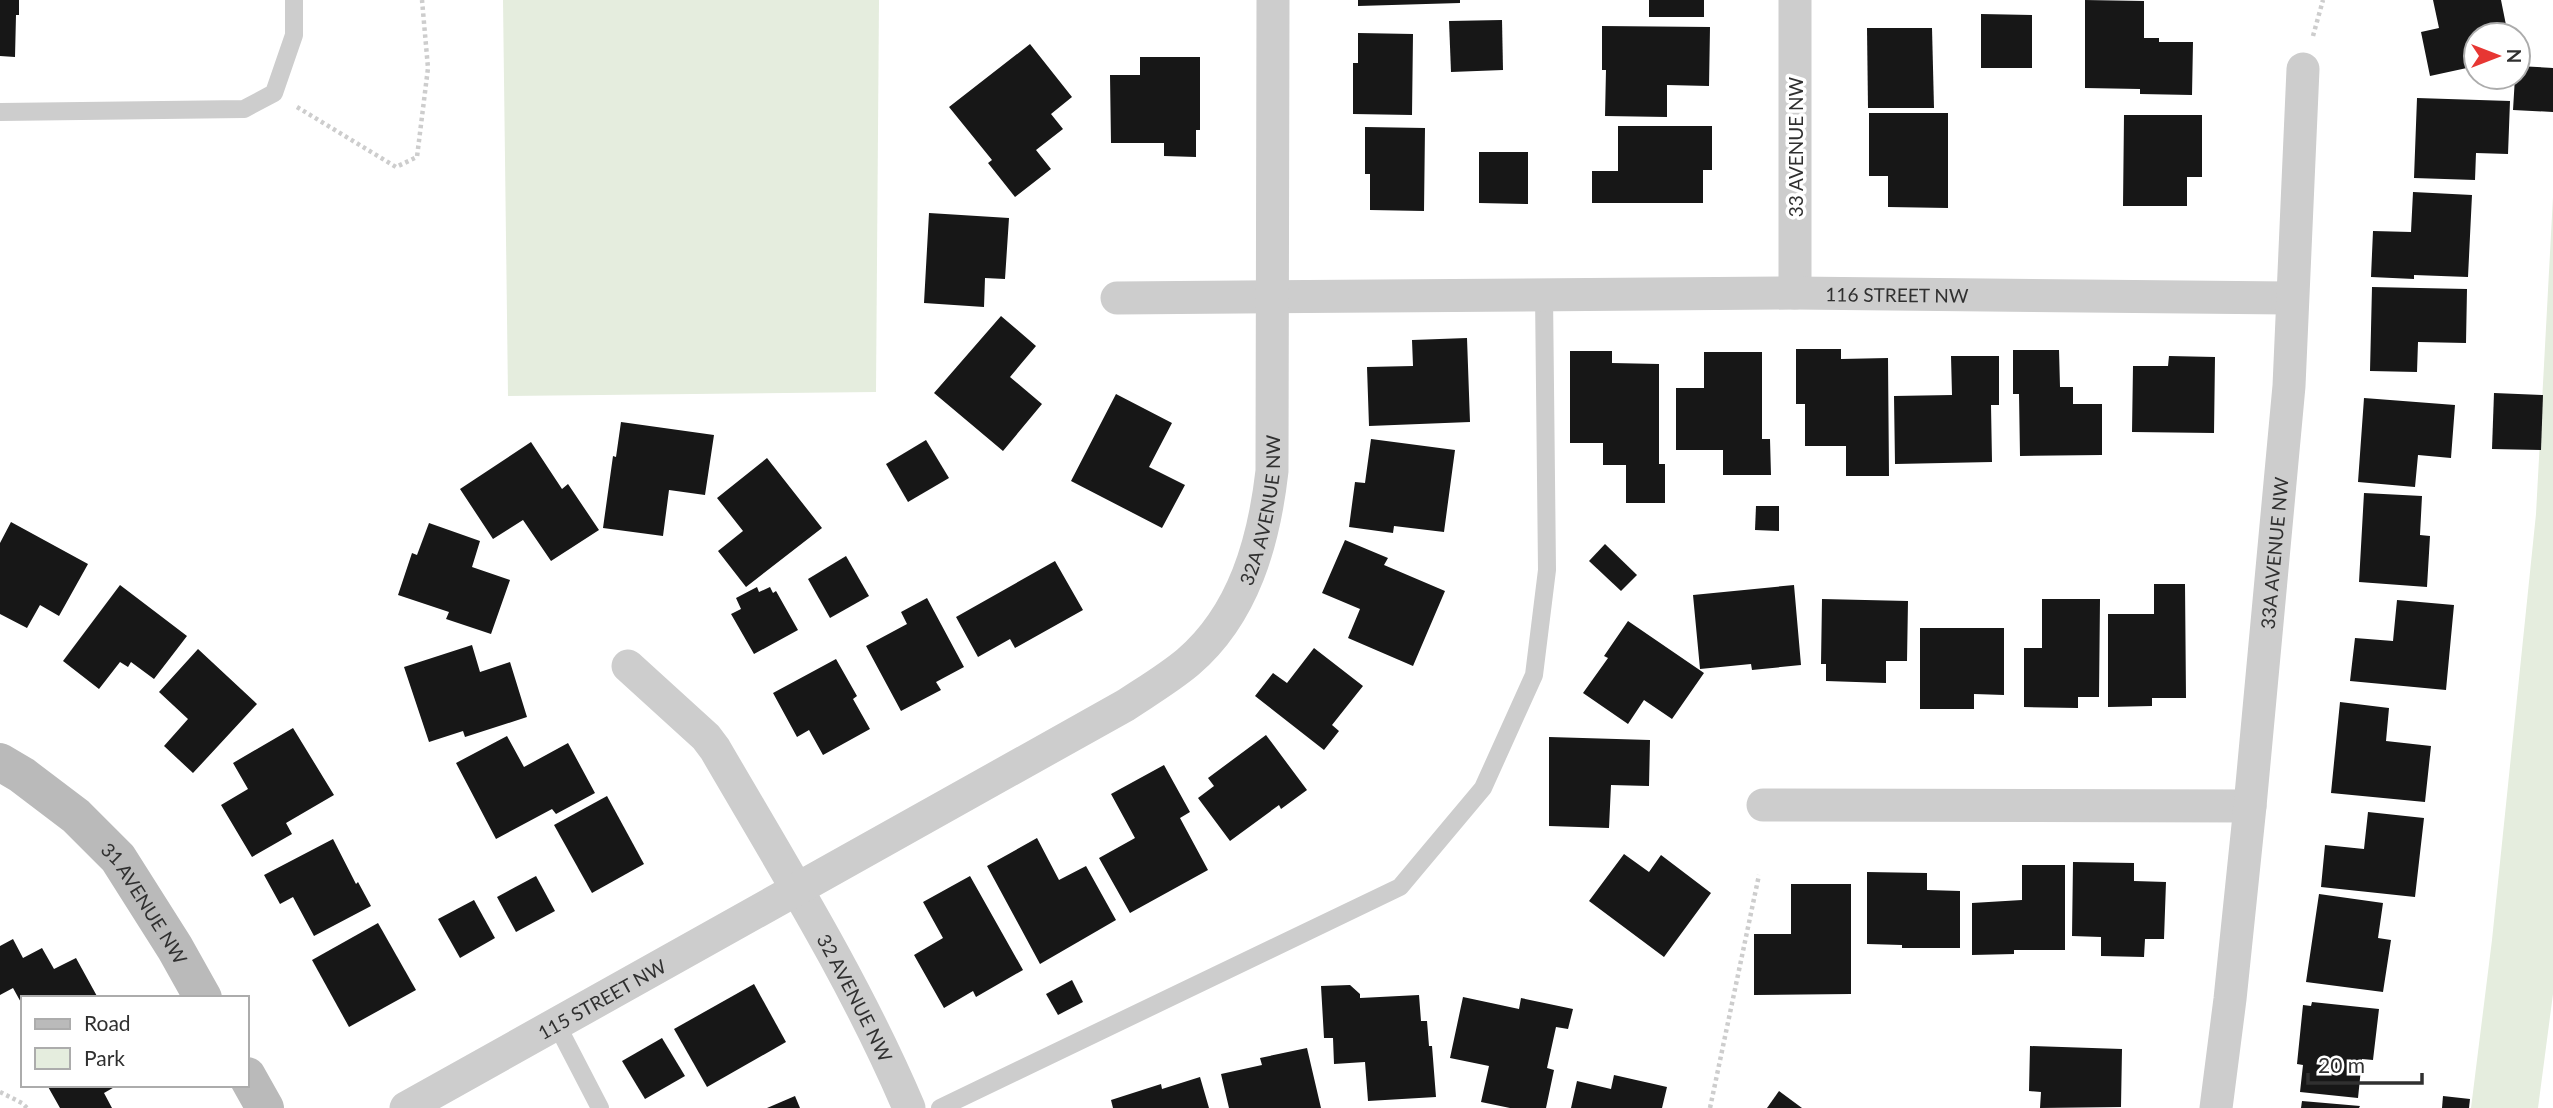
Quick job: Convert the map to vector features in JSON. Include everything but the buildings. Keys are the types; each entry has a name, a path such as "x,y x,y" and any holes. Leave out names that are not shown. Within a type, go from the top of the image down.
{"street":[{"name":"32A AVENUE NW","path":"1154,686 1188,662 1219,628 1245,584 1259,549 1268,507 1272,471 1273,0"},
{"name":"33 AVENUE NW","path":"1795,0 1795,293"},
{"path":"2292,298 2304,69"},
{"name":"116 STREET NW","path":"1273,297 1795,293 2292,298"},
{"path":"1117,298 1273,297"},
{"name":"33A AVENUE NW","path":"2216,1108 2250,807 2289,386 2292,298"},
{"path":"628,666 706,737 797,889"},
{"name":"115 STREET NW","path":"406,1108 1126,705 1154,686"},
{"name":"31 AVENUE NW","path":"0,762 22,775 76,816 118,858 202,996"},
{"path":"1763,805 2250,807"},
{"name":"32 AVENUE NW","path":"797,889 884,1052 909,1108"},
{"path":"248,1078 265,1108"}],"lane":[{"path":"0,112 244,109 274,93 294,35 294,0"},
{"path":"940,1108 1400,887 1483,788 1534,675 1548,570 1544,294"},
{"path":"557,1025 600,1108"}],"path":[{"path":"274,93 396,167 417,157 428,68 422,0"},
{"path":"1710,1108 1759,875"},
{"path":"0,1092 27,1108"}],"green space":[{"path":"503,0 879,0 876,392 508,396"},
{"path":"2553,197 2553,994 2538,1108 2471,1108 2492,940 2536,514"}]}
